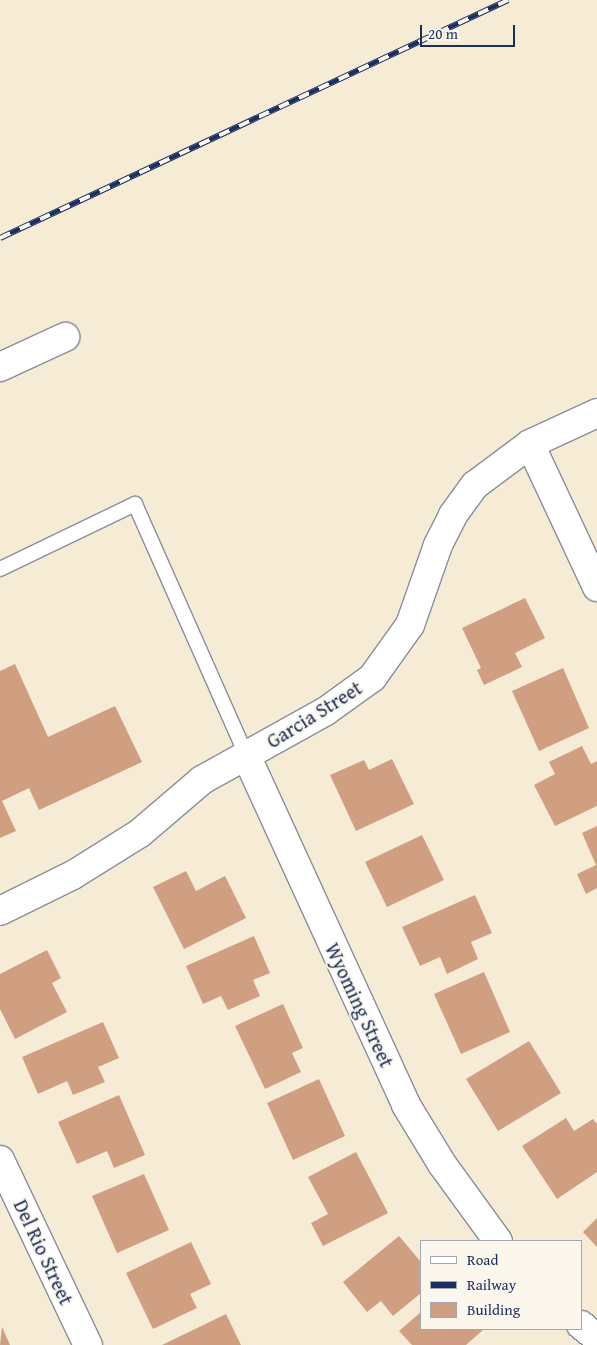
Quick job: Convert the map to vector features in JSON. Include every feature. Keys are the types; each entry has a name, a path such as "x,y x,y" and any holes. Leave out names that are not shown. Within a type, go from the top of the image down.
{"street":[{"path":"0,367 64,337"},
{"name":"Garcia Street","path":"0,911 73,875 115,849 140,833 184,792 326,711 372,678 410,625 438,545 453,515 475,485 530,444 597,413"},
{"path":"530,444 597,587"},
{"name":"Wyoming Street","path":"246,755 406,1105 442,1164 497,1240"},
{"name":"Del Rio Street","path":"0,1160 88,1345"},
{"path":"582,1326 597,1338"}],"lane":[{"path":"0,569 135,504 246,755"}],"building":[{"path":"525,598 545,638 515,653 522,667 484,685 477,670 481,668 462,628"},
{"path":"15,664 48,737 115,706 142,762 39,810 29,788 2,801 16,831 0,838 0,671"},
{"path":"563,668 589,728 539,751 512,691"},
{"path":"582,746 591,764 597,761 597,806 555,826 534,785 555,774 549,762"},
{"path":"392,759 414,804 356,831 330,775 364,760 369,770"},
{"path":"597,826 597,888 586,894 577,874 596,865 582,833"},
{"path":"422,835 444,880 387,907 365,862"},
{"path":"186,871 196,891 225,876 246,918 184,949 153,887"},
{"path":"475,895 492,933 471,942 478,959 447,974 440,957 420,966 402,927"},
{"path":"254,936 270,973 253,980 260,996 228,1010 221,996 203,1004 186,966"},
{"path":"47,950 61,978 52,983 67,1012 15,1039 0,1009 0,974"},
{"path":"484,972 510,1032 461,1054 434,994"},
{"path":"283,1004 303,1048 292,1053 301,1072 265,1089 235,1026"},
{"path":"103,1022 119,1058 98,1067 105,1082 73,1095 67,1081 38,1094 22,1057"},
{"path":"529,1041 561,1093 498,1131 466,1079"},
{"path":"319,1079 345,1136 293,1160 267,1103"},
{"path":"119,1095 145,1155 114,1168 107,1151 77,1164 58,1122"},
{"path":"566,1118 574,1131 593,1119 597,1124 597,1172 557,1199 522,1146"},
{"path":"356,1152 388,1213 323,1246 311,1223 328,1214 308,1177"},
{"path":"144,1174 169,1230 117,1253 92,1196"},
{"path":"597,1218 597,1247 583,1232"},
{"path":"399,1236 420,1261 420,1294 393,1316 381,1301 367,1312 343,1282"},
{"path":"191,1242 211,1284 190,1294 197,1308 153,1329 126,1273"},
{"path":"420,1313 420,1330 483,1330 466,1345 412,1345 399,1331"},
{"path":"226,1314 241,1345 162,1345"},
{"path":"2,1327 10,1345 0,1345"}],"railway":[{"path":"0,238 508,0"}]}
